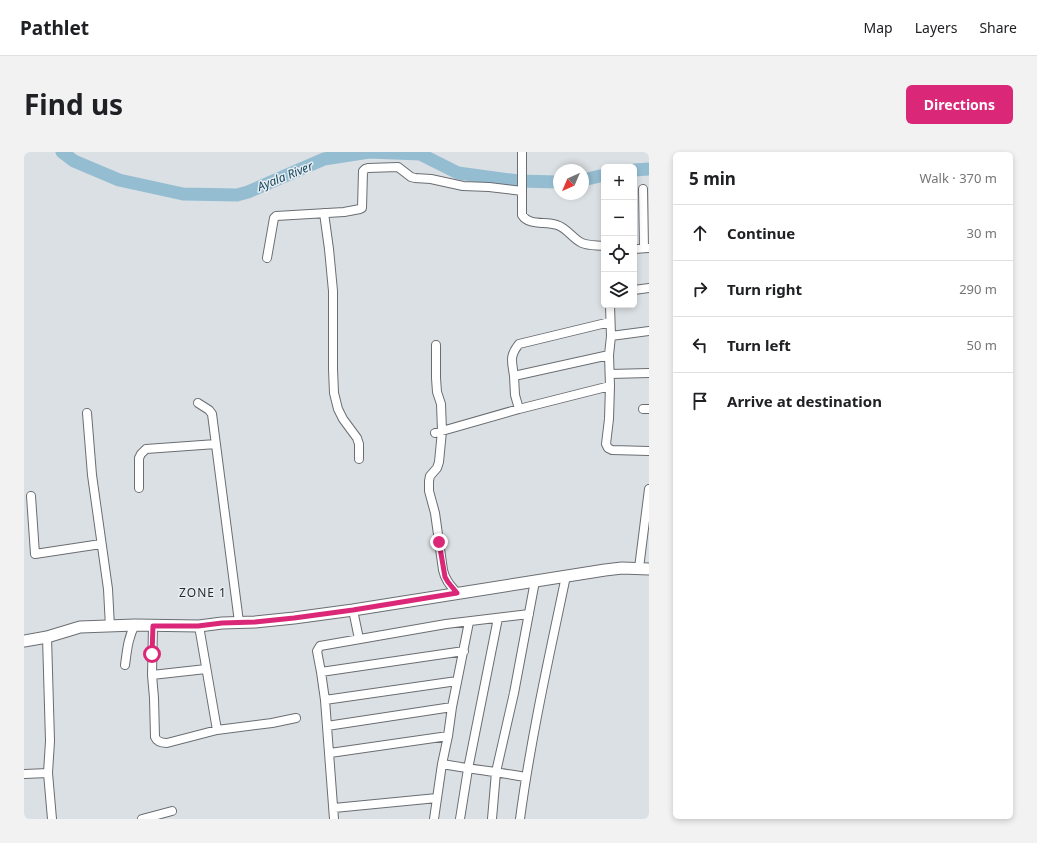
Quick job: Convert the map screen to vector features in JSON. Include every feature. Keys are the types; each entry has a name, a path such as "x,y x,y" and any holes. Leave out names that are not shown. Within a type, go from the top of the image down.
{"street":[{"path":"522,152 522,215 524,219 528,222 557,225 565,229 578,241 584,244 601,246"},
{"path":"268,258 274,218 276,216 344,212 362,208 362,171 364,169 398,167 411,177 415,178 445,181 463,186 522,189"},
{"path":"644,189 646,248"},
{"path":"324,213 334,290 334,393 343,419 358,438 359,459"},
{"path":"637,290 649,288"},
{"path":"610,308 610,386 609,419 606,444 608,448 612,450 649,451"},
{"path":"519,409 515,395 512,357 519,344 610,322"},
{"path":"610,336 649,330"},
{"path":"436,345 436,378 441,404 439,462 437,468 430,476 429,481 443,570 448,582 457,593"},
{"path":"514,376 610,355"},
{"path":"610,374 649,373"},
{"path":"439,432 519,409 610,386"},
{"path":"198,403 209,410 212,414 239,622"},
{"path":"87,413 92,475 108,589 110,627"},
{"path":"139,488 140,458 141,454 146,449 216,444"},
{"path":"24,641 47,637 80,627 135,625 198,626 294,618 605,570 644,568 649,489"},
{"path":"32,496 35,554 101,544"},
{"path":"520,819 525,777 535,723 566,576"},
{"path":"492,819 496,772 514,693 535,581"},
{"path":"353,610 359,639"},
{"path":"334,819 325,700 317,650 320,646 446,624 529,614"},
{"path":"460,819 468,769 498,618"},
{"path":"434,819 452,707 469,622"},
{"path":"125,665 131,631 135,625"},
{"path":"153,626 152,675 155,737 159,742 167,743 217,730 272,723 296,718"},
{"path":"198,626 217,730"},
{"path":"47,637 50,741 48,773 52,819"},
{"path":"321,672 464,651"},
{"path":"152,675 206,669"},
{"path":"325,700 457,681"},
{"path":"327,726 452,707"},
{"path":"330,754 448,736"},
{"path":"442,764 525,777"},
{"path":"24,774 48,773"},
{"path":"334,808 437,798"},
{"path":"142,819 172,811"}],"waterway":[{"name":"Ayala River","path":"62,152 74,161 119,180 183,194 237,195 248,192 324,159 369,152 420,154 458,173 518,181 553,182"},
{"name":"Ayala River","path":"637,170 649,169"},
{"name":"Ayala River","path":"589,179 601,176"}],"district":[{"name":"ZONE 1","path":"203,592"}],"route":[{"path":"152,654 153,626 198,626 294,618 457,593 445,577 439,542"}]}
